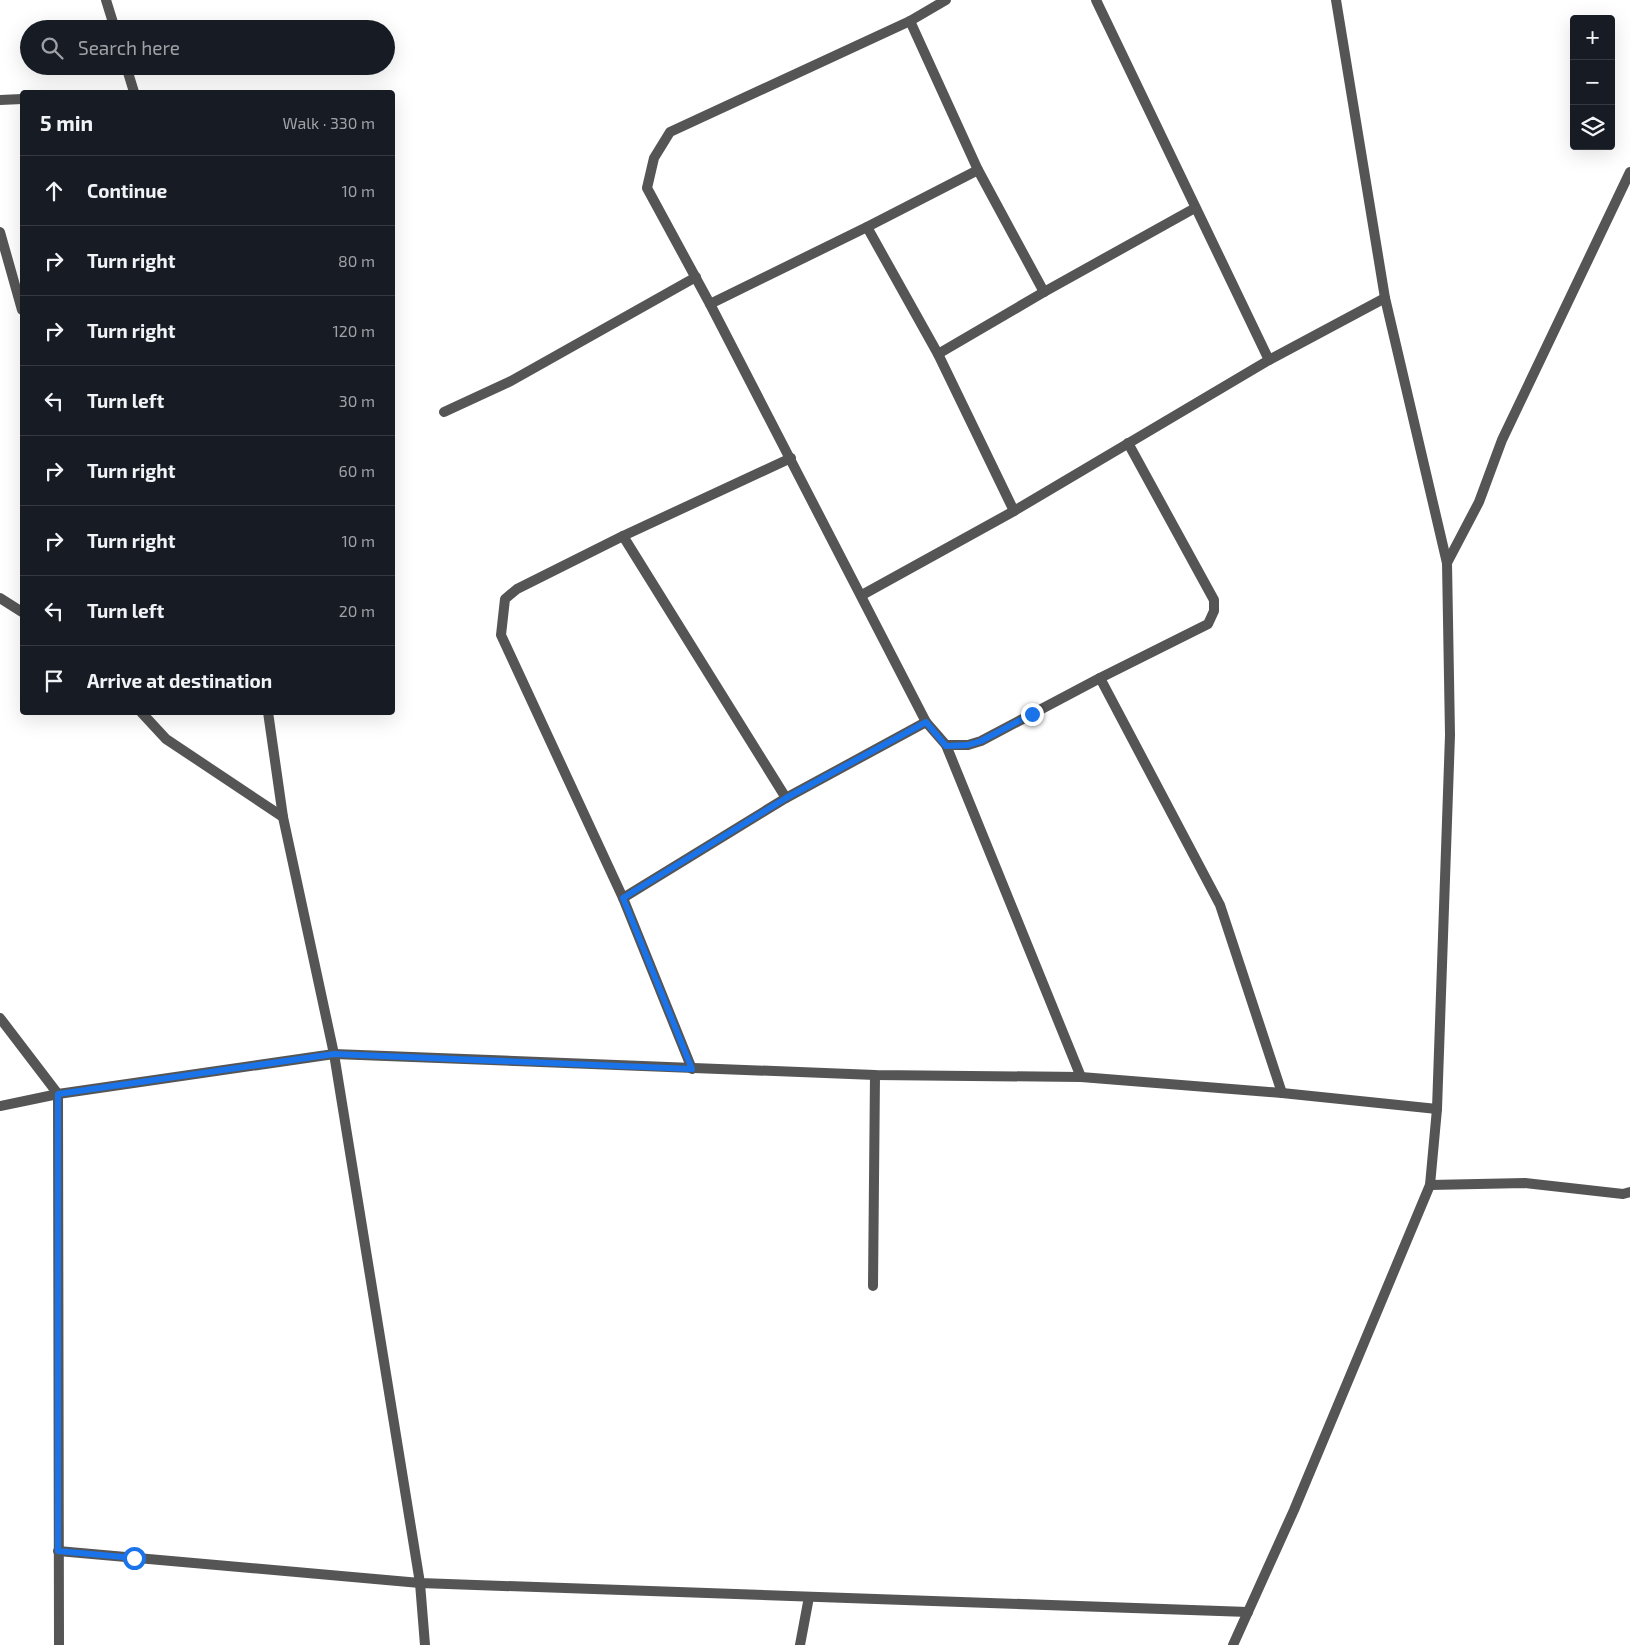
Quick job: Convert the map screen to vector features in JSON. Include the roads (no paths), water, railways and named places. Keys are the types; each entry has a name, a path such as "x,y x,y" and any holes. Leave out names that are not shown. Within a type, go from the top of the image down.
{"street":[{"path":"106,0 112,20"},
{"path":"946,0 910,21 670,132 654,158 647,188 791,458 926,722 946,746 1081,1077"},
{"path":"1096,0 1269,360"},
{"path":"1233,1645 1294,1510 1430,1185 1438,1109 1450,734 1447,563 1385,298 1336,0"},
{"path":"910,21 978,170 1044,292"},
{"path":"129,75 133,90"},
{"path":"0,100 20,99"},
{"path":"710,304 868,227 978,170"},
{"path":"1447,563 1479,502 1502,440 1630,172"},
{"path":"938,354 1044,292 1195,208"},
{"path":"868,227 938,354 1014,511"},
{"path":"0,232 20,303"},
{"path":"444,412 511,381 696,277"},
{"path":"862,595 1014,511 1269,360 1385,298"},
{"path":"946,746 968,745 981,741 1208,624 1214,611 1214,600 1128,443"},
{"path":"692,1069 623,898 501,635 505,599 517,589 623,536 791,458"},
{"path":"623,536 786,798"},
{"path":"0,598 20,611"},
{"path":"1100,678 1220,905 1282,1093"},
{"path":"144,715 166,739 283,817"},
{"path":"268,715 283,817 334,1054 420,1583 425,1645"},
{"path":"623,898 786,798 926,722"},
{"path":"0,1018 58,1094 59,1645"},
{"path":"0,1106 58,1094 334,1054 692,1069 1081,1077 1282,1093 1438,1109"},
{"path":"873,1286 875,1074"},
{"path":"1430,1185 1525,1183 1623,1194 1630,1192"},
{"path":"58,1551 420,1583 1248,1612"},
{"path":"800,1645 809,1597"}]}
